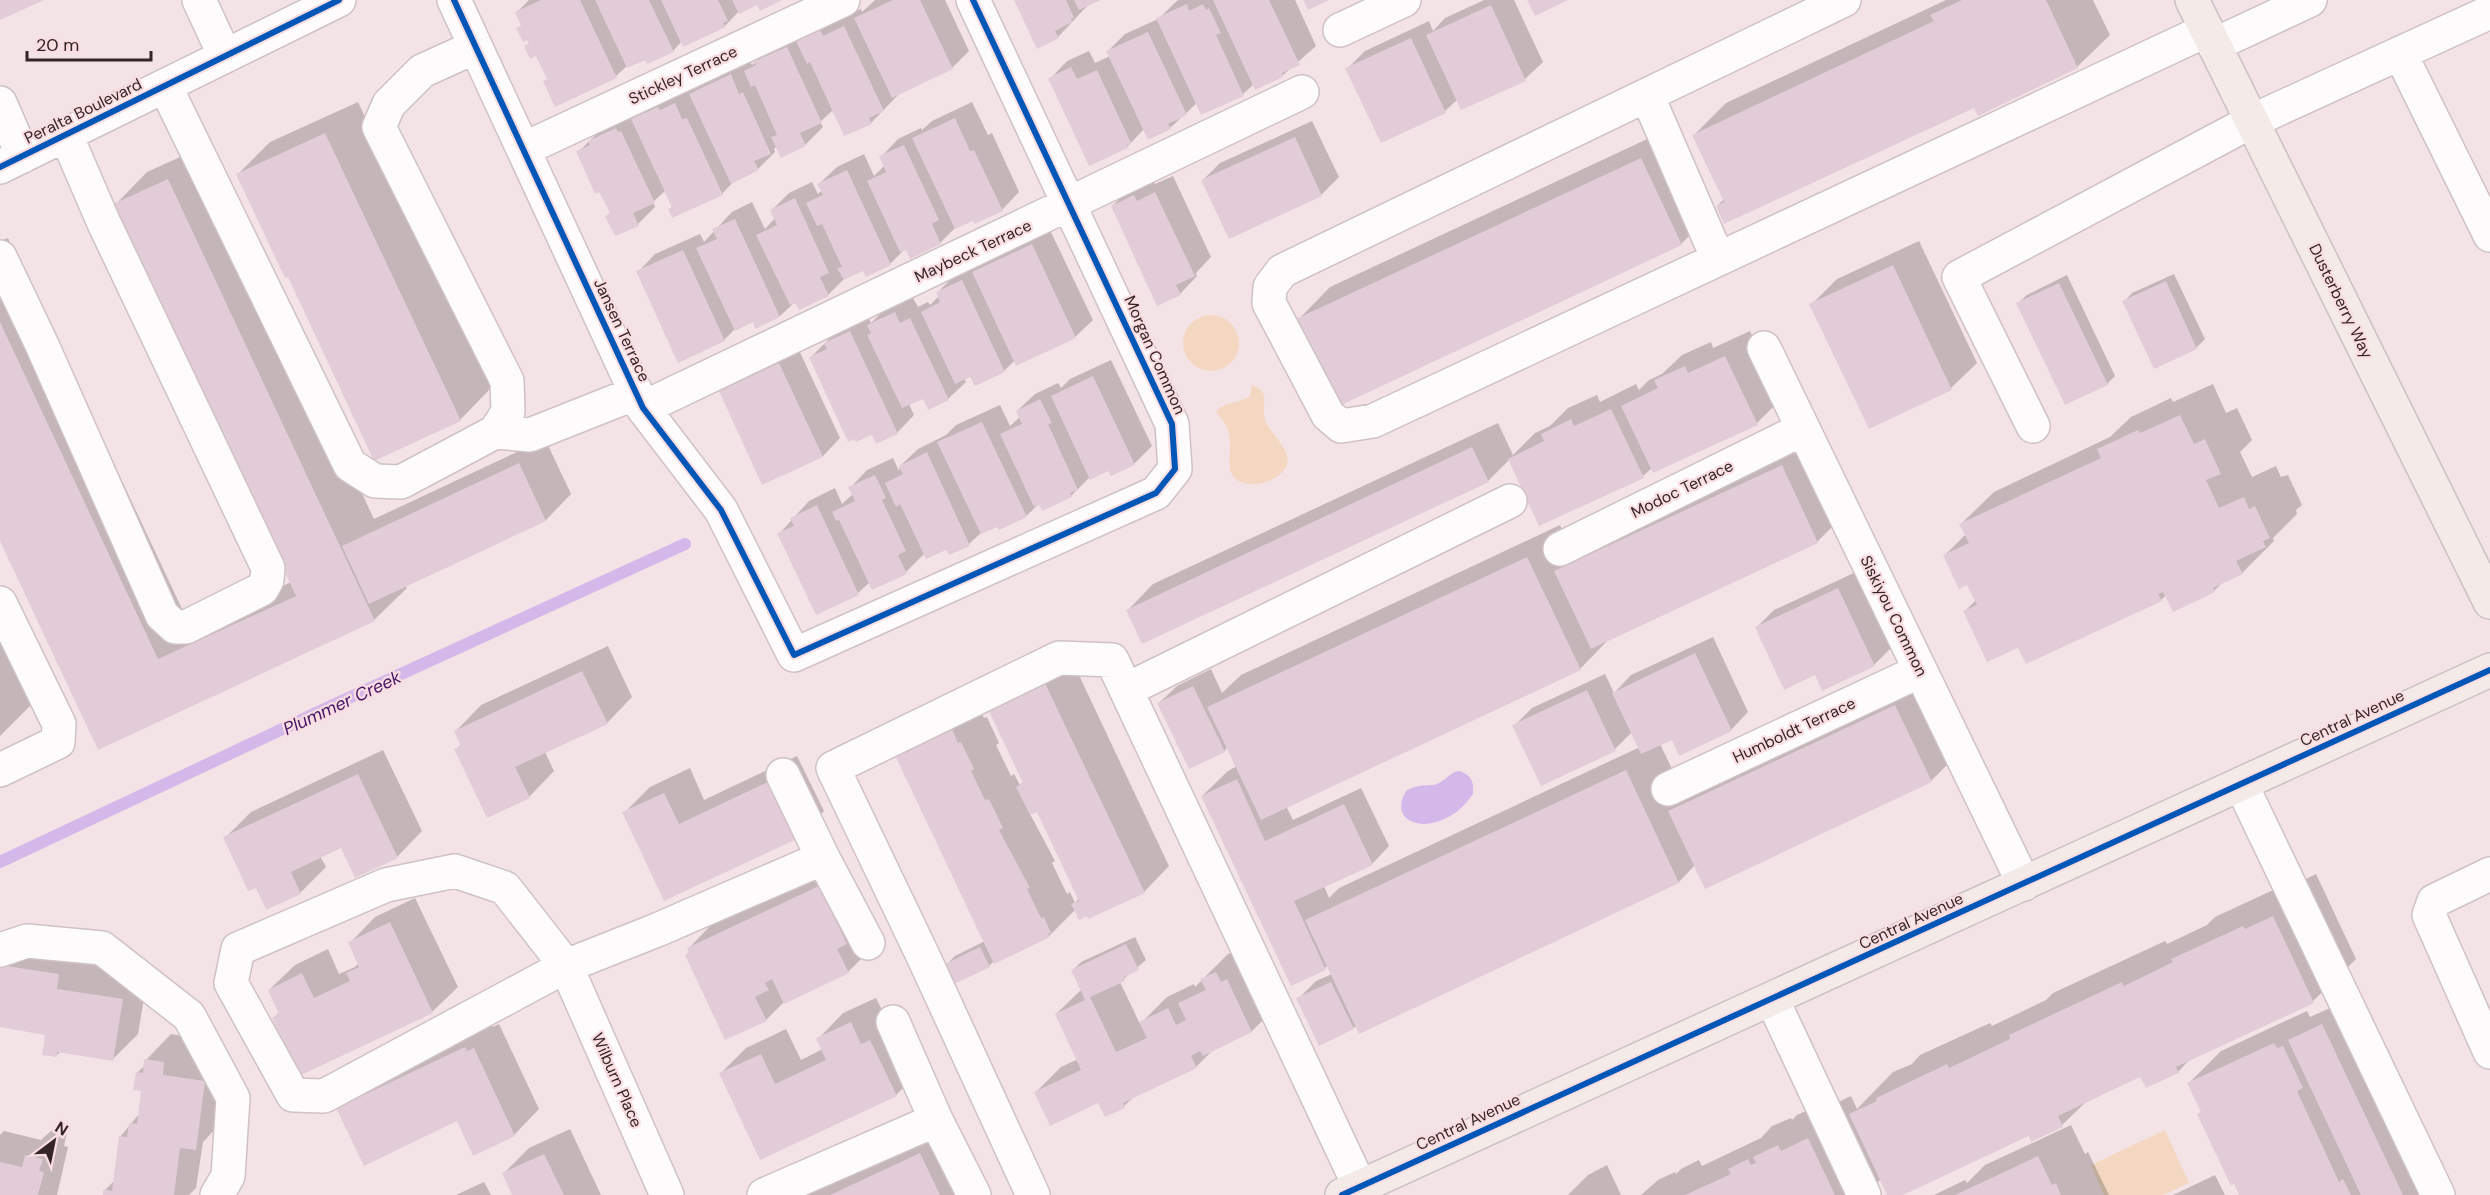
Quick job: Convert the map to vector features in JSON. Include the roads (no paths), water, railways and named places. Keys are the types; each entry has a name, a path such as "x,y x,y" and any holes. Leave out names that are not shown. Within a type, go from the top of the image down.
{"main road":[{"name":"Dusterberry Way","path":"2192,0 2490,602"},
{"name":"Central Avenue","path":"1351,1191 2490,670"}],"street":[{"path":"199,0 225,56"},
{"name":"Peralta Boulevard","path":"11,161 339,0"},
{"name":"Jansen Terrace","path":"454,0 639,400 721,510 794,655"},
{"name":"Stickley Terrace","path":"524,150 843,0"},
{"name":"Morgan Common","path":"794,655 1156,493 1175,469 1172,424 1071,204 973,0"},
{"path":"1340,30 1404,0"},
{"path":"1844,0 1282,271 1270,287 1269,303 1328,415 1341,426 1373,421 1718,259 2211,38 2310,0"},
{"path":"2033,426 1959,277 2059,226 2252,121 2490,12"},
{"path":"165,86 350,465 375,481 401,482 495,432 508,412 507,381 379,127 389,104 422,71 475,47"},
{"path":"2400,53 2490,235"},
{"name":"Maybeck Terrace","path":"495,432 530,435 639,400 1071,204 1302,92"},
{"path":"1647,95 1718,259"},
{"path":"0,103 11,161"},
{"path":"0,257 42,345 162,615 175,627 186,627 262,589 267,580 268,568 103,221 66,135"},
{"name":"Siskiyou Common","path":"1764,348 2024,884"},
{"name":"Modoc Terrace","path":"1560,549 1803,429"},
{"path":"1126,690 1510,501"},
{"path":"0,603 59,724 58,742 0,770"},
{"path":"1033,1195 924,958 833,768 1059,658 1112,660 1351,1191"},
{"name":"Humboldt Terrace","path":"1668,789 1920,671"},
{"path":"783,775 868,943"},
{"path":"2241,784 2438,1195"},
{"path":"566,966 657,930 823,858"},
{"name":"Wilburn Place","path":"566,966 324,1096 293,1095 231,983 238,950 386,885 454,871 505,888 566,966 667,1195"},
{"path":"2490,874 2434,901 2429,915 2490,1052"},
{"path":"0,950 27,941 102,948 189,1016 233,1098 228,1176 217,1195"},
{"path":"1772,999 1864,1195"},
{"path":"893,1022 936,1120 974,1195"},
{"path":"764,1195 936,1120"}],"waterway":[{"name":"Plummer Creek","path":"0,862 331,706 685,544"}]}
